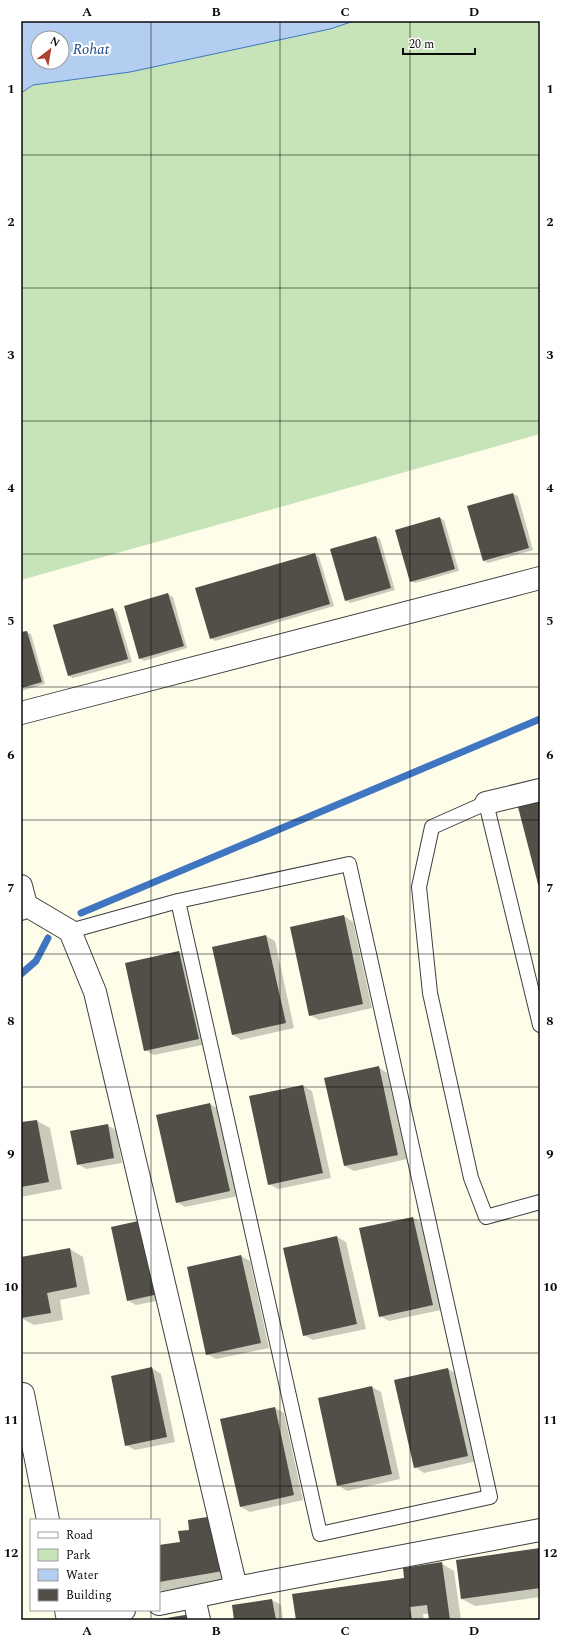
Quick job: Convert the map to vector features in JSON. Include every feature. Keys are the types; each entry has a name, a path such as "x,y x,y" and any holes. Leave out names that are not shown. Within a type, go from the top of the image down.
{"street":[{"path":"21,713 540,578"},
{"path":"486,803 540,790"},
{"path":"23,900 70,931 95,992 236,1588"},
{"path":"23,1394 48,1519"},
{"path":"160,1604 540,1530"},
{"path":"194,1598 199,1620"},
{"path":"66,1611 68,1620 118,1611"}],"lane":[{"path":"540,1025 486,803 432,827 419,887 430,993 471,1178 486,1217 540,1202"},
{"path":"70,931 178,901 349,864 490,1497 320,1534 178,901"}],"green space":[{"path":"21,21 540,21 540,434 21,580"}],"water":[{"name":"Rohat","path":"21,21 354,21 330,29 130,72 33,85 21,93"}],"building":[{"path":"513,493 529,548 483,561 467,506"},
{"path":"440,517 455,569 410,582 395,530"},
{"path":"376,536 391,588 345,601 330,549"},
{"path":"315,553 330,604 210,639 195,588"},
{"path":"168,593 184,646 139,659 124,606"},
{"path":"113,608 128,659 68,676 53,625"},
{"path":"27,631 42,682 21,688 21,632"},
{"path":"540,801 540,888 539,888 518,807"},
{"path":"344,915 363,1004 309,1016 290,927"},
{"path":"266,935 286,1023 232,1035 212,947"},
{"path":"179,951 199,1039 144,1051 125,963"},
{"path":"379,1066 398,1155 344,1166 324,1078"},
{"path":"303,1085 323,1173 268,1185 249,1096"},
{"path":"210,1103 230,1191 176,1203 156,1115"},
{"path":"37,1120 49,1182 21,1187 21,1122"},
{"path":"108,1124 114,1158 77,1165 70,1131"},
{"path":"413,1217 433,1305 379,1317 359,1228"},
{"path":"143,1220 159,1294 127,1301 111,1227"},
{"path":"337,1236 357,1324 303,1336 283,1248"},
{"path":"70,1248 77,1287 47,1293 51,1313 21,1318 21,1257"},
{"path":"241,1255 261,1343 206,1355 187,1267"},
{"path":"152,1367 167,1437 125,1446 111,1376"},
{"path":"448,1368 468,1456 414,1468 394,1380"},
{"path":"372,1386 392,1474 337,1486 318,1398"},
{"path":"275,1407 294,1495 240,1507 220,1419"},
{"path":"214,1516 223,1571 160,1582 160,1545 180,1542 178,1531 189,1530 188,1520"},
{"path":"540,1548 540,1588 461,1599 456,1560"},
{"path":"442,1562 450,1620 429,1620 427,1605 410,1607 412,1620 296,1620 292,1594 404,1578 403,1568"},
{"path":"272,1599 276,1620 234,1620 232,1605"},
{"path":"191,1614 192,1620 161,1620 161,1619"}],"waterway":[{"path":"81,913 540,719"},
{"path":"21,974 36,961 48,938"}]}
